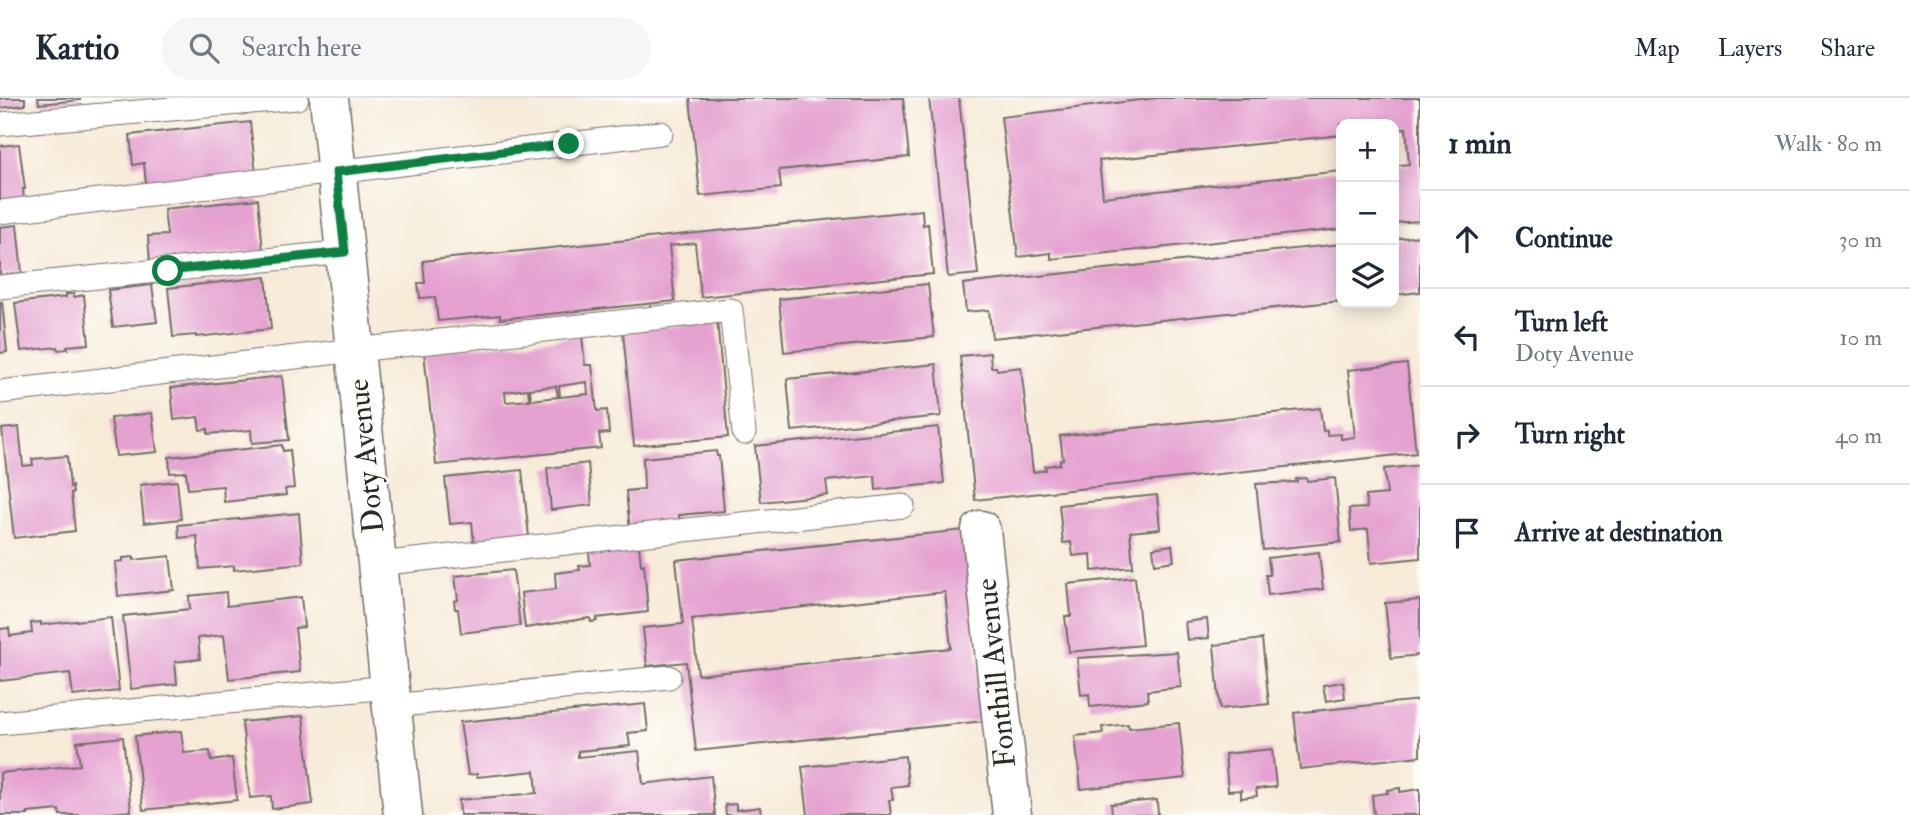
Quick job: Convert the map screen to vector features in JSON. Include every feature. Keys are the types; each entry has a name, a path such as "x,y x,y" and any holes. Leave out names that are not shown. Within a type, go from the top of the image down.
{"street":[{"name":"Doty Avenue","path":"328,98 403,815"},
{"name":"Fonthill Avenue","path":"981,530 1012,815"}],"lane":[{"path":"0,124 297,98"},
{"path":"0,212 661,133"},
{"path":"0,287 345,252"},
{"path":"0,392 355,350 731,310 744,433"},
{"path":"377,564 903,506"},
{"path":"0,723 670,677"}],"building":[{"path":"0,98 25,98 25,105 0,108"},
{"path":"38,98 80,98 80,100 39,104"},
{"path":"690,98 903,98 909,157 779,170 781,188 700,196"},
{"path":"929,98 959,98 978,274 948,277"},
{"path":"1156,98 1420,98 1420,221 1399,223 1399,165 1409,164 1406,128 1399,129 1399,119 1336,119 1336,136 1099,161 1103,197 1336,172 1336,230 1051,259 1051,253 1018,257 1001,117"},
{"path":"250,122 256,174 146,185 144,163 133,165 130,135"},
{"path":"19,144 24,199 0,201 0,146"},
{"path":"258,199 263,251 150,263 148,236 167,235 164,209"},
{"path":"922,210 923,225 928,224 933,274 701,297 695,243 669,246 675,301 500,319 500,315 438,321 435,297 420,298 418,283 425,283 423,261"},
{"path":"17,225 22,273 0,275 0,227"},
{"path":"1420,236 1420,292 1399,294 1399,238"},
{"path":"1336,245 1336,302 992,338 989,310 966,312 963,284"},
{"path":"266,277 271,329 173,337 168,288"},
{"path":"928,284 934,337 784,352 779,299"},
{"path":"152,285 157,322 113,327 108,290"},
{"path":"66,294 74,294 74,297 84,295 89,344 67,346 68,349 58,350 57,347 21,351 15,303 66,297"},
{"path":"0,302 7,352 0,353"},
{"path":"717,321 728,437 634,446 623,332"},
{"path":"582,336 585,365 592,365 597,411 607,410 609,433 599,434 601,448 436,465 424,352","holes":["587,382 588,394 560,397 559,386","556,386 558,397 531,400 530,389","528,389 529,400 506,402 505,392"]},
{"path":"990,353 991,367 996,367 997,370 1021,367 1033,472 1046,470 1045,466 1060,464 1063,459 1060,436 1320,408 1323,431 1327,430 1327,435 1341,434 1341,439 1355,437 1348,370 1407,364 1416,453 975,500 960,356"},
{"path":"936,364 941,416 792,431 787,379"},
{"path":"282,376 289,440 252,443 251,430 208,434 208,429 200,430 198,417 174,420 171,388"},
{"path":"152,413 157,452 116,456 111,418"},
{"path":"19,427 23,466 33,465 32,459 67,456 75,531 14,538 2,429"},
{"path":"938,427 944,483 876,490 875,476 826,481 828,495 761,502 755,446"},
{"path":"282,445 283,451 290,450 294,488 285,489 286,495 224,502 223,486 188,489 186,472 170,473 169,457"},
{"path":"716,451 719,456 724,511 679,515 680,523 630,531 626,491 644,489 643,458"},
{"path":"588,463 592,505 551,510 547,468"},
{"path":"1420,465 1420,558 1371,563 1368,529 1351,531 1349,509 1367,508 1366,496 1387,494 1384,469"},
{"path":"522,470 529,537 474,544 472,522 450,524 445,478"},
{"path":"1306,478 1307,481 1335,478 1341,542 1263,550 1256,484 1297,482 1296,479"},
{"path":"177,481 181,519 144,523 140,485"},
{"path":"1157,495 1160,529 1130,532 1133,567 1092,571 1091,554 1073,556 1071,542 1063,543 1059,505"},
{"path":"299,513 303,563 234,570 234,566 200,569 197,536 179,538 178,525"},
{"path":"964,530 984,721 696,751 686,662 647,666 643,628 683,624 676,560","holes":["945,592 951,648 698,675 692,619"]},
{"path":"1172,545 1174,561 1155,564 1153,548"},
{"path":"639,546 641,565 644,564 648,612 597,618 597,621 591,622 590,618 525,628 521,593 556,589 555,573 580,570 579,566 590,565 589,551"},
{"path":"1319,552 1323,589 1268,595 1268,558"},
{"path":"170,556 174,590 118,596 115,562 123,561 123,558 134,557 134,560"},
{"path":"513,570 520,626 461,633 458,609 455,609 454,601 458,600 455,576"},
{"path":"1135,577 1142,645 1069,652 1065,616 1071,616 1068,584"},
{"path":"226,592 227,606 301,597 304,627 295,628 300,672 229,679 224,635 198,638 200,659 175,662 177,684 131,689 123,616 190,609 189,596"},
{"path":"1420,600 1420,655 1391,658 1385,603"},
{"path":"111,617 119,691 73,696 70,673 0,681 0,629 9,628 10,636 32,633 31,623 41,622 41,625"},
{"path":"1207,619 1209,638 1187,640 1185,622"},
{"path":"1262,639 1269,704 1220,709 1214,645"},
{"path":"1177,652 1181,687 1147,691 1148,701 1090,707 1089,694 1081,695 1077,658"},
{"path":"1343,682 1345,698 1326,701 1323,685"},
{"path":"1420,700 1420,756 1300,769 1294,713"},
{"path":"645,704 648,731 628,733 630,746 578,751 578,757 639,751 643,784 711,776 715,815 460,815 459,800 537,793 535,771 477,777 477,774 468,775 460,722"},
{"path":"303,716 313,804 272,809 271,796 250,798 242,722"},
{"path":"1179,723 1185,778 1081,789 1075,736 1103,733 1102,727 1128,724 1129,728"},
{"path":"181,731 184,753 210,751 211,761 232,758 237,800 143,810 135,736"},
{"path":"123,737 131,811 60,815 59,810 28,815 0,815 0,773 80,765 77,742"},
{"path":"1272,749 1276,787 1256,789 1257,796 1241,798 1241,790 1228,791 1225,754"},
{"path":"905,756 908,785 891,787 891,815 808,815 802,767"},
{"path":"1400,788 1400,792 1420,789 1420,815 1374,815 1372,795"},
{"path":"1157,800 1158,815 1106,815 1112,813 1111,804"},
{"path":"736,804 736,810 760,807 761,815 726,815 725,805"}],"route":[{"path":"168,271 345,252 336,172 569,144"}]}
